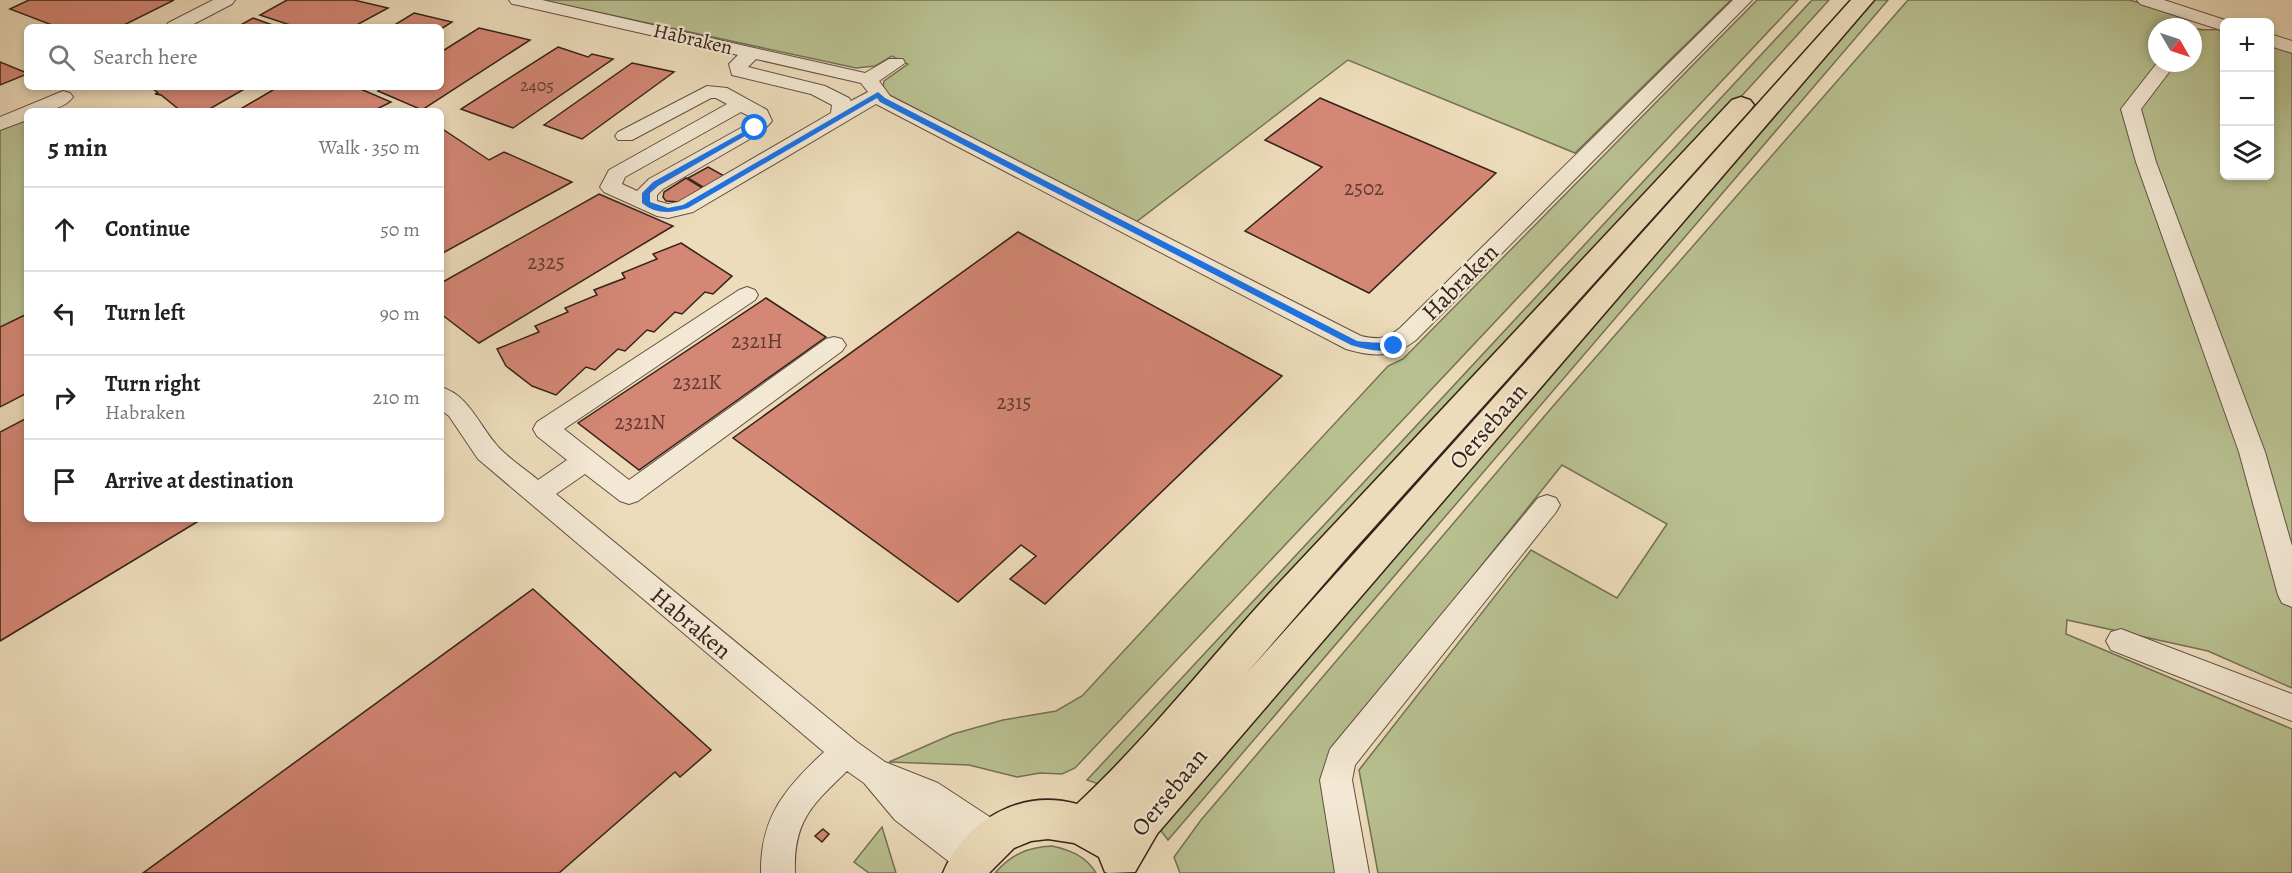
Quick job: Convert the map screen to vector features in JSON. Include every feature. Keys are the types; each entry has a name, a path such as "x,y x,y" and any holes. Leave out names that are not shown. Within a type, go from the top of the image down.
{"main road":[{"name":"Oersebaan","path":"1083,826 1114,798 1184,722 1277,610 1838,0"},
{"name":"Oersebaan","path":"1124,865 1142,820 1863,0"},
{"path":"977,857 1014,826 1037,820 1061,820 1083,826 1104,838 1124,865"}],"street":[{"path":"180,24 226,0"},
{"name":"Habraken","path":"518,0 753,52 873,86 883,100 1354,343 1372,347 1394,346 1743,0"},
{"path":"2146,0 2183,18"},
{"path":"2202,25 2220,26"},
{"path":"2274,41 2292,47"},
{"path":"753,52 738,64 739,71 818,90 842,102 840,116"},
{"path":"741,104 616,174 611,187 657,209 668,211 685,207 840,116 896,63"},
{"path":"2160,72 2131,109 2146,162 2252,452 2292,595"},
{"path":"625,136 707,92 720,92 760,114 762,121 755,128 656,184 646,193 646,203"},
{"path":"41,108 70,97"},
{"path":"0,124 24,115"},
{"path":"747,295 546,429 629,494 834,345"},
{"name":"Habraken","path":"444,398 458,410 487,452 846,752 874,772 906,809 977,857"},
{"path":"537,494 586,460"},
{"path":"1352,873 1336,780 1341,759 1547,506"},
{"path":"2121,641 2292,708"},
{"path":"777,873 776,854 787,814 809,787 846,752"}],"green space":[{"path":"541,0 1731,0 1575,153 1348,60 1136,222 887,94 883,89 884,81 908,64 892,56 875,66 856,68"},
{"path":"1757,0 1798,0 1075,768 1062,774 1040,773 1017,777 969,765 889,762 953,734 1003,720 1056,711 1082,696 1388,366 1403,359"},
{"path":"1812,0 1829,0 1262,623 1116,790 1087,780"},
{"path":"1871,0 1888,0 1168,840 1155,823"},
{"path":"1908,0 2129,0 2160,8 2182,18 2148,18 2148,72 2202,72 2202,30 2220,30 2220,180 2274,180 2274,44 2292,50 2292,688 2208,651 2067,620 2066,634 2292,729 2292,873 1378,873 1359,770 1531,550 1617,598 1667,524 1562,465 1344,737 1340,873 1180,873 1174,857 1201,820 1554,405"},
{"path":"24,118 24,318 0,330 0,130"},
{"path":"882,827 896,873 869,873 854,862"},
{"path":"1052,846 1077,855 1096,873 995,873 1007,861 1020,853"}],"building":[{"path":"29,0 174,0 126,24 49,24 10,9"},
{"path":"287,0 354,0 388,8 359,24 287,24 260,15"},
{"path":"414,13 452,22 444,27 444,24 396,24"},
{"path":"253,18 270,24 242,24"},
{"path":"479,28 530,40 425,108 417,108 378,91 444,90 444,50"},
{"path":"558,47 588,57 592,54 613,59 513,128 461,109"},
{"path":"0,62 24,72 24,75 0,85"},
{"path":"632,63 674,72 582,139 544,125"},
{"path":"154,90 243,90 211,108 177,108 161,95 155,94 158,93"},
{"path":"273,90 363,90 391,102 379,108 242,108"},
{"path":"1320,98 1496,173 1369,293 1245,231 1322,167 1265,140"},
{"path":"444,130 489,160 504,152 572,182 444,252"},
{"path":"708,167 726,177 706,189 688,178"},
{"path":"686,178 704,189 680,202 666,201 663,197 664,192"},
{"path":"599,194 673,226 479,343 444,316 444,281"},
{"path":"1018,232 1282,376 1045,604 1010,579 1036,556 1021,545 958,602 733,438"},
{"path":"681,243 732,276 713,294 705,292 682,314 675,312 654,332 647,330 625,351 618,349 595,370 586,367 556,395 532,386 506,366 497,349 539,332 535,326 568,312 565,308 597,295 594,290 625,278 622,273 657,259 653,254"},
{"path":"766,298 826,337 639,470 578,423"},
{"path":"24,315 24,395 0,407 0,327"},
{"path":"24,420 24,522 197,522 0,641 0,432"},
{"path":"533,589 711,750 680,777 675,772 559,873 143,873"},
{"path":"823,829 829,834 822,842 815,836"}],"route":[{"path":"755,128 656,184 646,193 646,203 657,209 668,211 685,207 878,94 883,100 1354,343 1372,347 1394,346"}]}
